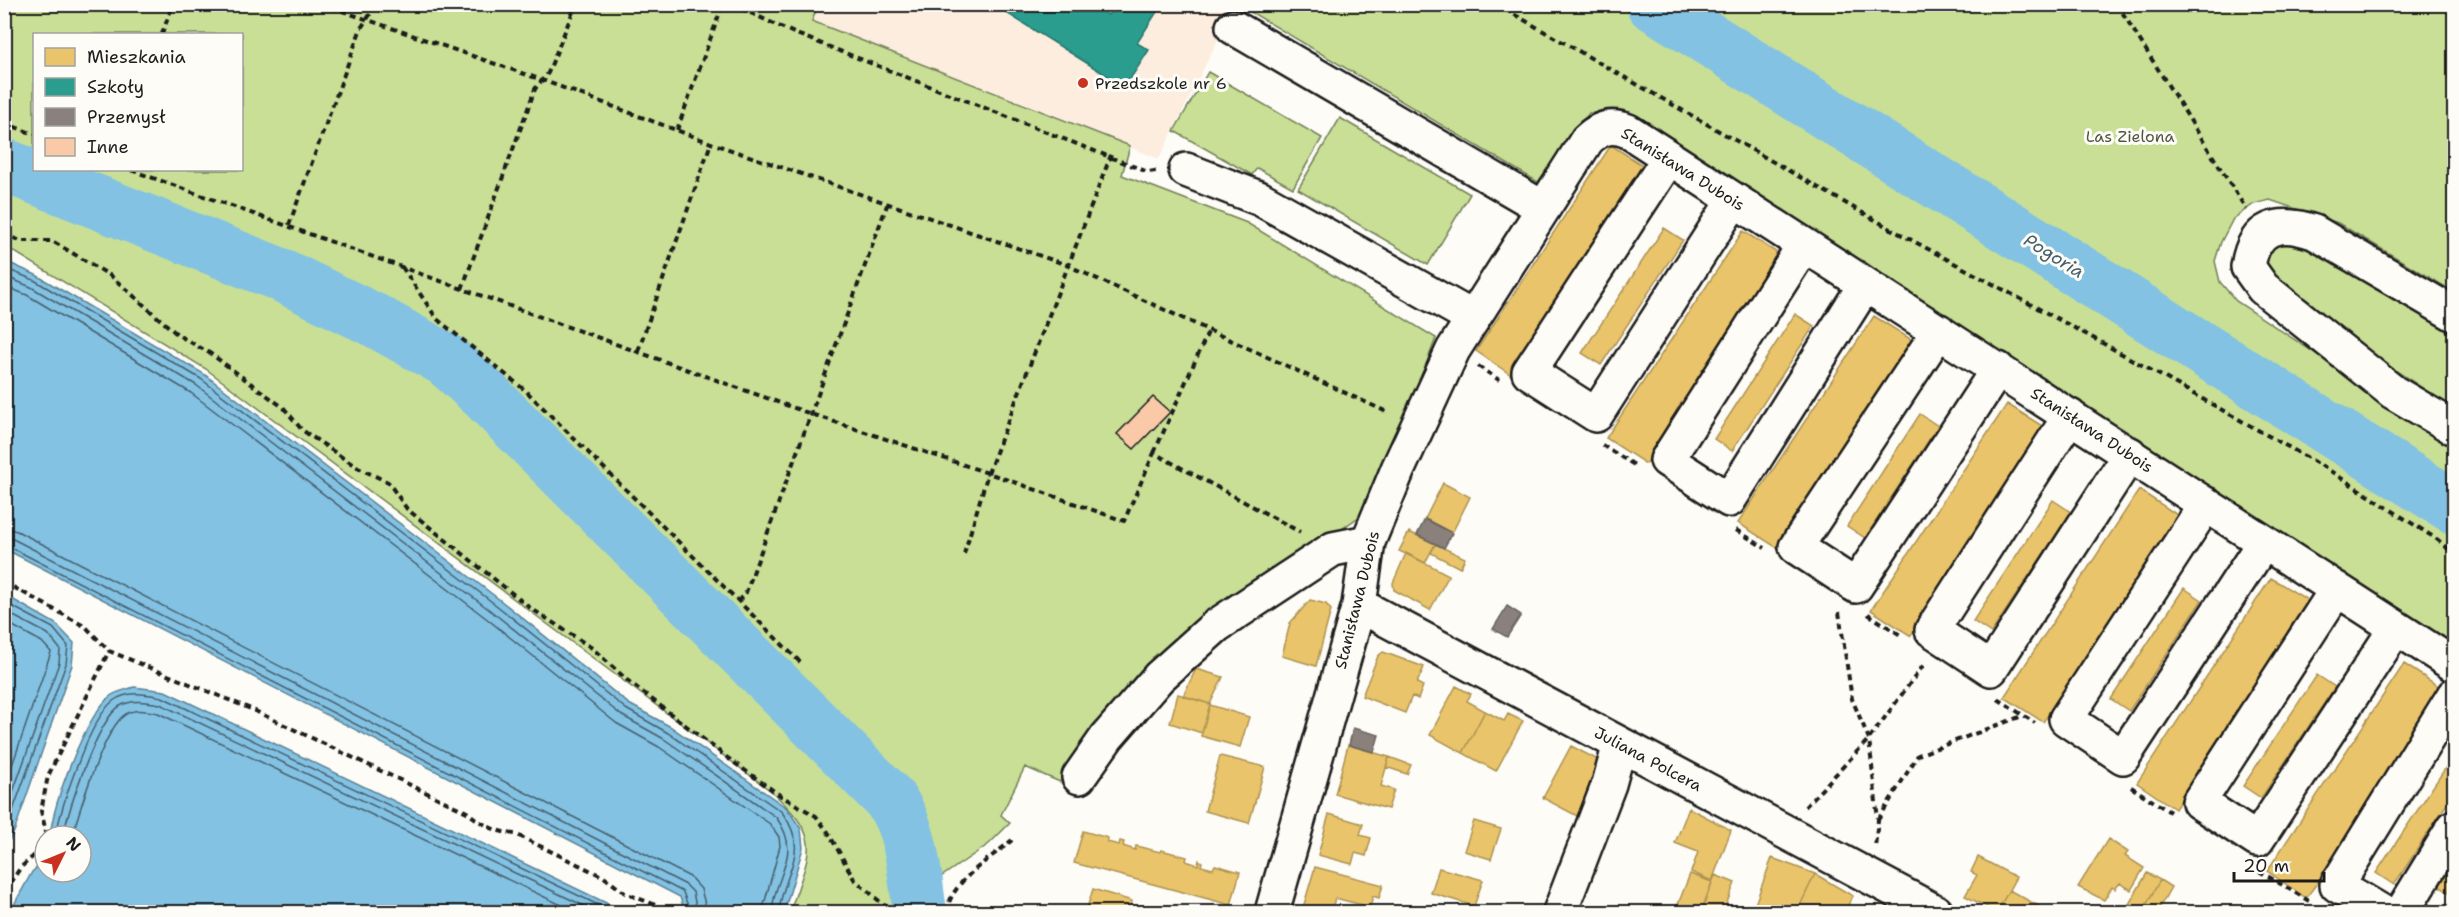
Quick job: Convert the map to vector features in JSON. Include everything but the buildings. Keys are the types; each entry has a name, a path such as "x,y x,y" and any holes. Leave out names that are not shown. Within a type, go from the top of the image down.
{"street":[{"path":"1233,27 1543,208"},
{"name":"Stanisława Dubois","path":"1272,912 1359,605 1368,542 1419,419 1453,350 1587,140 1596,132 1618,127 1939,331 2454,665"},
{"path":"1669,158 1529,372 1596,414 1734,200"},
{"path":"1186,170 1261,199 1473,318"},
{"path":"2454,314 2314,232 2293,225 2275,225 2262,235 2250,252 2248,267 2263,288 2393,392 2454,428"},
{"path":"1804,245 1667,460 1729,500 1865,285"},
{"path":"1939,331 1796,547 1856,586 1998,369"},
{"path":"2070,416 1932,630 1961,650 1991,669 2130,454"},
{"path":"2206,504 2066,719 2123,757 2264,542"},
{"path":"1079,777 1107,737 1159,677 1216,626 1333,549 1368,542"},
{"path":"2337,589 2199,802 2257,840 2396,628"},
{"name":"Juliana Polcera","path":"1359,605 1936,912"},
{"path":"2382,912 2337,885 2454,695"},
{"path":"1560,912 1609,784 1620,744"},
{"path":"2402,912 2454,827"}],"path":[{"path":"162,33 173,4"},
{"path":"322,4 542,80 711,143 1067,265 1390,414 1419,419"},
{"path":"289,225 361,28 377,4"},
{"path":"462,289 535,89 548,73 576,4"},
{"path":"676,130 723,4"},
{"path":"731,4 794,33 1111,155 1148,172 1186,170"},
{"path":"1496,4 1891,229 2106,345 2324,467 2438,540 2454,554"},
{"path":"2117,4 2262,235"},
{"path":"4,123 33,134"},
{"path":"638,351 711,143"},
{"path":"964,554 988,473 1111,155"},
{"path":"134,171 811,414 1124,521 1209,330"},
{"path":"738,601 745,595 887,204"},
{"path":"4,233 20,241 52,241 111,276 178,335 211,354 284,408 302,429 358,468 388,482 407,508 530,607 592,648 627,680 729,759 781,796 816,816 828,832 854,879 892,912"},
{"path":"402,266 437,319 526,391 802,663"},
{"path":"1453,350 1504,382"},
{"path":"1594,439 1642,470"},
{"path":"1154,453 1333,549"},
{"path":"1729,525 1768,550"},
{"path":"4,582 86,627 110,651 251,709 467,812 484,826 500,832 515,834 604,877 625,893 673,912"},
{"path":"1838,606 1852,699 1869,739 1878,820 1872,878"},
{"path":"1865,612 1903,637"},
{"path":"44,824 41,811 48,776 110,651"},
{"path":"1783,831 1869,739 1931,655"},
{"path":"1996,698 2043,728"},
{"path":"1878,820 1918,755 2023,715"},
{"path":"2130,786 2178,818"},
{"path":"946,912 948,901 959,883 1012,840"},
{"path":"4,892 21,867 33,857"},
{"path":"2253,867 2318,907"}],"shaded area":[{"name":"Przedszkole nr 6","path":"818,4 1235,5 1159,159 812,20"}],"green space":[{"path":"5,5 818,5 812,21 1130,146 1122,175 1247,223 1436,338 1371,508 1143,671 1060,782 1025,767 1001,815 1010,823 989,844 932,883 916,819 902,793 445,346 406,326 378,305 47,171 243,171 243,33 33,33 33,165 5,154"},
{"path":"1239,5 1622,5 2454,521 2454,647 1629,114 1589,113 1538,182"},
{"name":"Las Zielona","path":"1676,5 2454,5 2454,292 2338,223 2270,200 2254,204 2233,219 2221,242 2215,261 2220,282 2236,301 2454,445 2454,495"},
{"path":"1208,72 1322,138 1293,188 1257,168 1252,175 1174,131"},
{"path":"1340,118 1470,194 1428,265 1298,189"},
{"path":"4,183 452,376 847,769 883,810 906,871 912,912 790,912 803,874 808,847 800,822 771,791 206,369 5,246"},
{"path":"2281,242 2317,252 2454,330 2454,409 2357,345 2265,269 2265,253 2271,245"}],"water":[{"path":"5,261 36,275 204,374 500,600 629,704 671,727 787,808 801,829 803,848 784,912 685,912 680,897 5,549"},
{"path":"5,595 56,624 74,643 72,665 14,832 5,847"},
{"path":"134,687 165,691 625,912 10,912 33,871 33,884 93,884 93,824 52,824 57,803 80,743 98,710 110,696"}],"waterway":[{"name":"Pogoria","path":"1653,4 2454,507"},
{"path":"4,165 281,275 376,321 446,360 485,395 889,798 908,838 920,912"}],"place":[{"name":"Przedszkole nr 6","path":"1083,83"}]}
